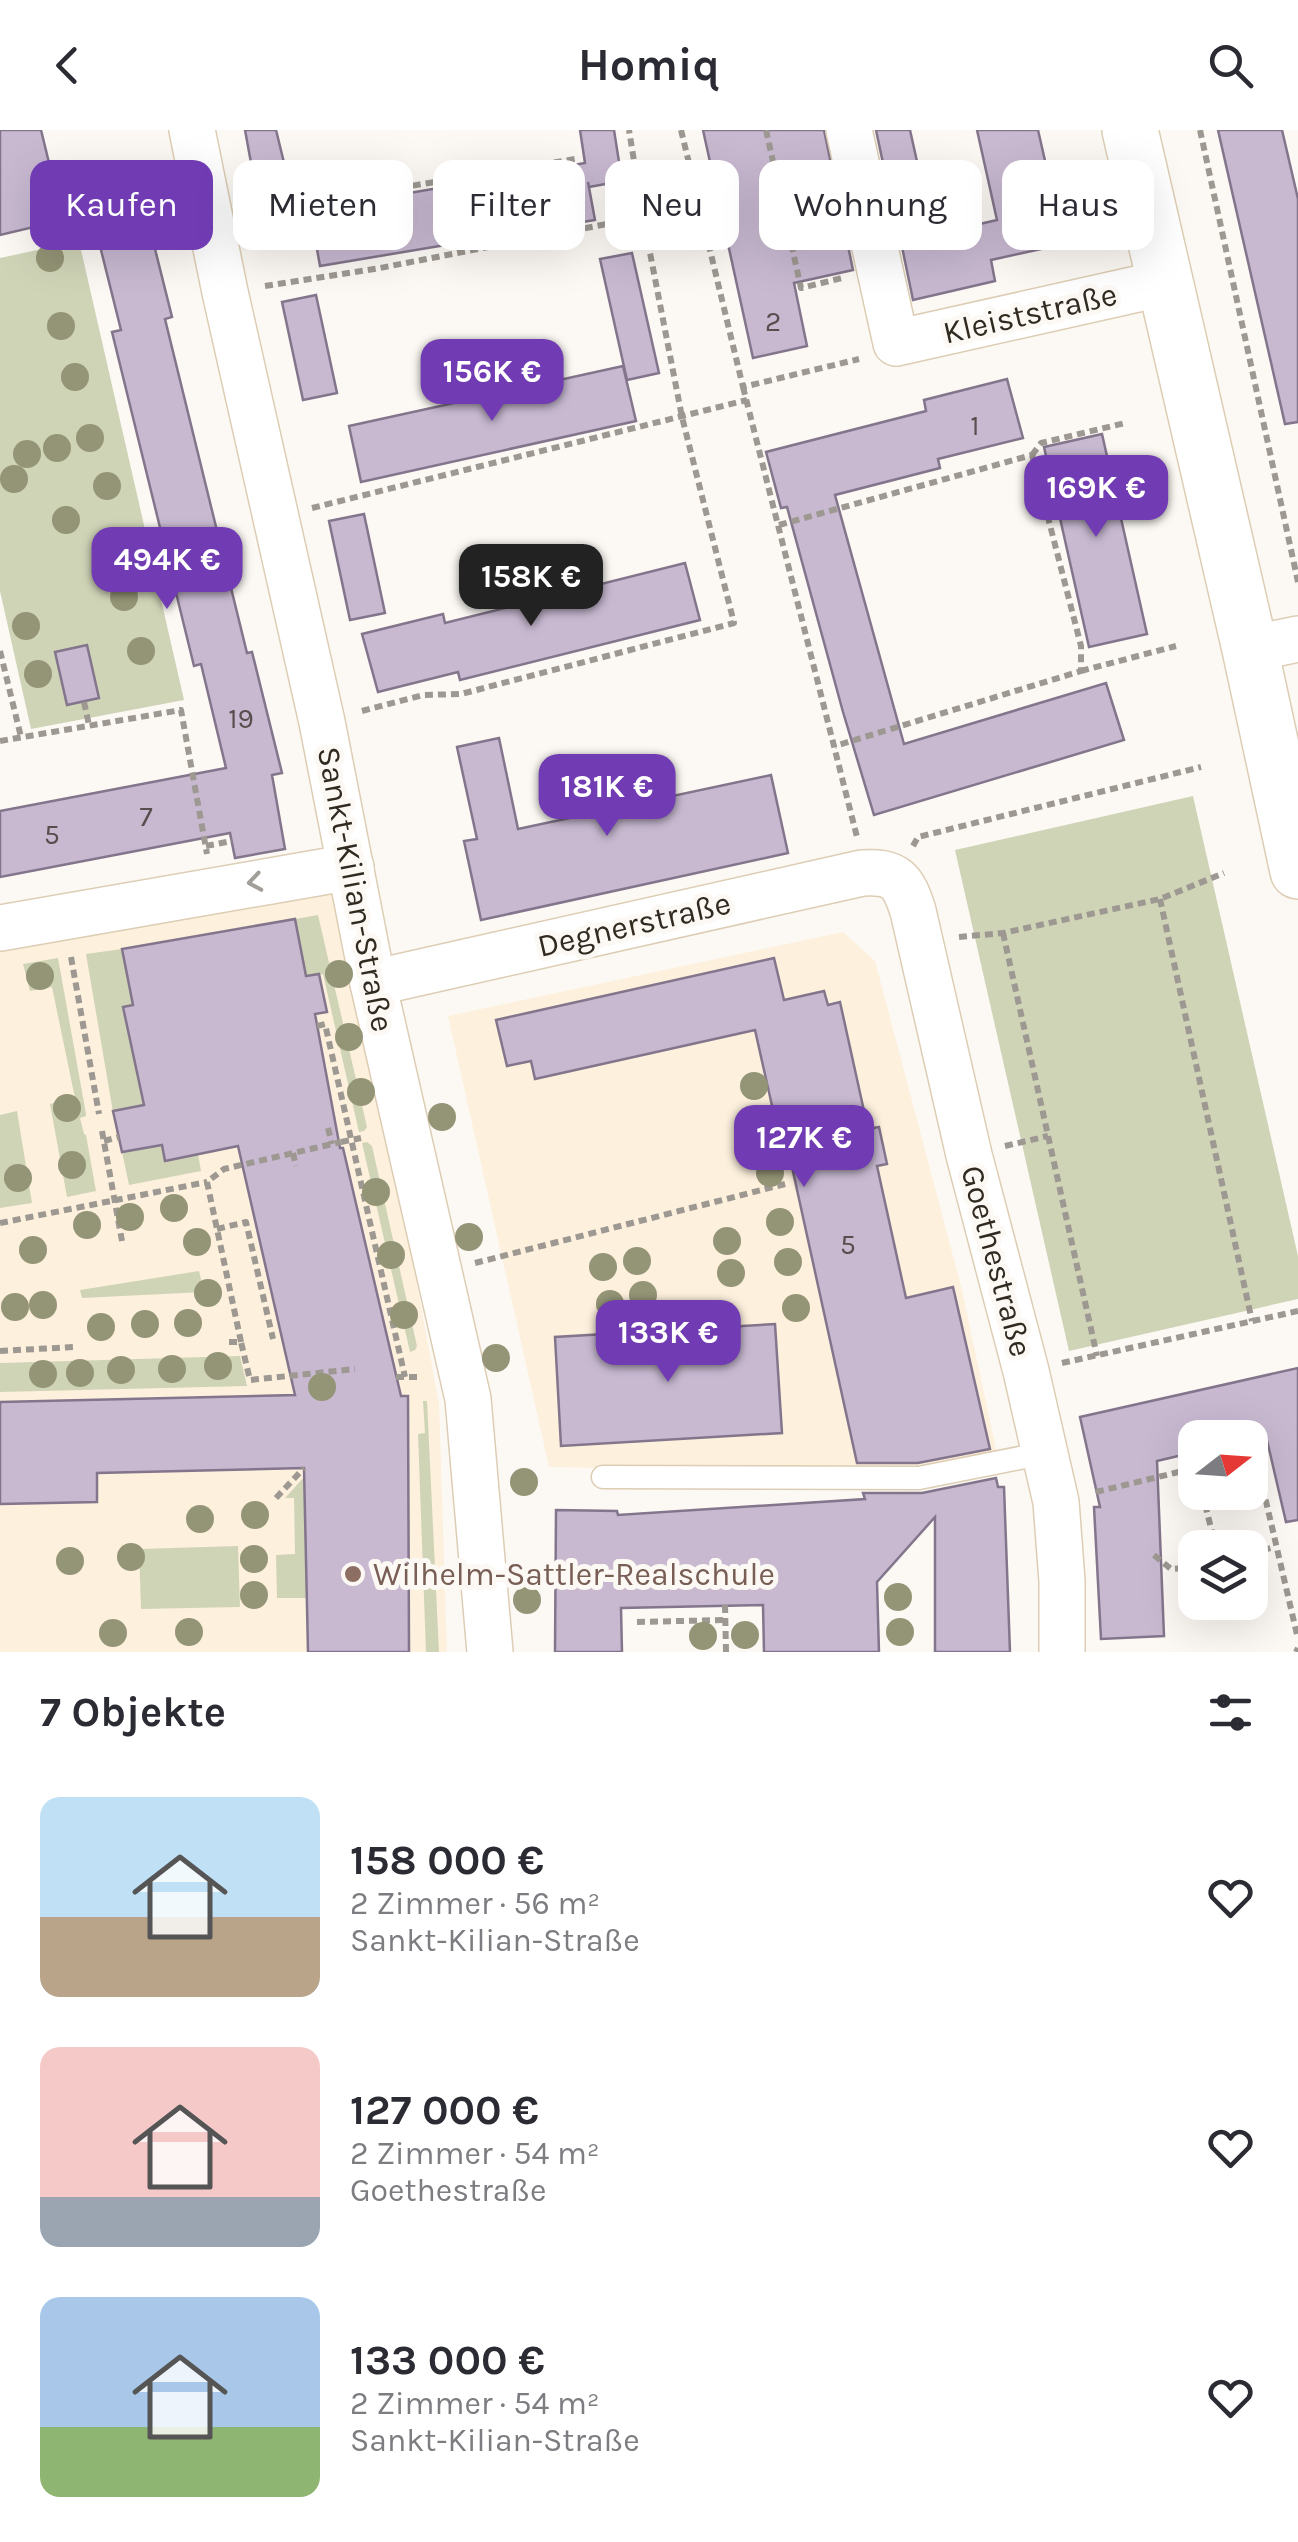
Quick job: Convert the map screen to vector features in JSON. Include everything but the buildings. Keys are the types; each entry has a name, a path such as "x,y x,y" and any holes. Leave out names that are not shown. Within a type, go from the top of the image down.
{"main road":[{"path":"1130,130 1164,283 1274,644 1298,871"}],"street":[{"name":"Sankt-Kilian-Straße","path":"192,130 198,160"},
{"name":"Kleiststraße","path":"849,130 896,343 1164,283"},
{"name":"Sankt-Kilian-Straße","path":"213,234 322,722 373,982 468,1399 490,1652"},
{"path":"0,928 64,916 209,868 351,866"},
{"name":"Goethestraße","path":"879,875 906,889 969,1155 1026,1371 1056,1502 1062,1652"},
{"name":"Degnerstraße","path":"373,982 879,875"}],"lane":[{"path":"603,1477 920,1478 1045,1453"}],"path":[{"path":"629,130 634,160"},
{"path":"681,130 855,822 879,875 918,837 1201,767"},
{"path":"766,130 773,160"},
{"path":"1200,130 1298,582"},
{"path":"213,219 575,159"},
{"path":"225,292 380,268 605,224"},
{"path":"322,722 423,695 461,694 734,623 682,417 649,250"},
{"path":"792,250 801,288 880,270"},
{"name":"Kleiststraße","path":"744,387 877,354 896,343"},
{"path":"276,516 747,400"},
{"path":"779,525 1032,454 1041,443 1125,423"},
{"path":"1032,454 1081,646 1081,671"},
{"path":"836,746 1176,646"},
{"path":"0,651 21,737"},
{"path":"84,702 90,725"},
{"path":"0,741 181,710 209,868"},
{"path":"209,868 232,841"},
{"path":"920,944 1003,933 1160,899 1224,873"},
{"path":"1160,899 1252,1321"},
{"path":"64,916 99,1114"},
{"path":"1003,933 1097,1356"},
{"path":"317,1026 326,1024 405,1377"},
{"path":"328,1128 337,1143"},
{"path":"102,1131 122,1241"},
{"path":"104,1141 118,1137"},
{"path":"0,1223 208,1182 224,1169 361,1138"},
{"path":"293,1153 296,1166"},
{"path":"208,1182 250,1380 355,1369"},
{"path":"510,1254 789,1182"},
{"path":"217,1230 246,1222 273,1339"},
{"path":"1026,1371 1298,1312"},
{"path":"229,1342 241,1342"},
{"path":"0,1351 72,1347"},
{"path":"276,1498 304,1468"},
{"path":"1056,1502 1178,1472"},
{"path":"1268,1510 1298,1639"},
{"path":"1268,1548 1276,1546"},
{"path":"1154,1554 1171,1568 1178,1568"},
{"path":"725,1605 726,1652"},
{"path":"637,1622 725,1620"}],"shaded area":[{"path":"342,882 439,1403 447,1652 0,1652 0,944"},
{"path":"843,932 875,961 961,1286 997,1453 903,1473 549,1467 448,1016"}],"green space":[{"path":"37,250 81,250 184,700 31,729 0,591 0,258"},
{"path":"1193,796 1298,1256 1298,1299 1069,1351 955,850"},
{"path":"318,915 367,1127 364,1131 359,1132 323,974 306,976 295,919"},
{"path":"122,949 133,1005 123,1008 151,1104 113,1112 86,954"},
{"path":"58,958 86,1114 80,1118 96,1191 67,1197 50,1104 75,1098 52,987 30,991 23,964"},
{"path":"17,1111 32,1203 0,1208 0,1115"},
{"path":"362,1143 372,1146 417,1346 410,1352"},
{"path":"162,1145 165,1161 198,1154 201,1171 129,1185 122,1152"},
{"path":"199,1271 204,1292 82,1298 80,1290"},
{"path":"240,1356 247,1386 0,1392 0,1363"},
{"path":"423,1401 427,1401 439,1652 426,1652 418,1434 425,1433"},
{"path":"305,1476 307,1598 277,1598 276,1555 295,1554 294,1498 285,1498"},
{"path":"238,1546 240,1607 141,1609 139,1549"}],"place":[{"name":"Wilhelm-Sattler-Realschule","path":"353,1574"}]}
